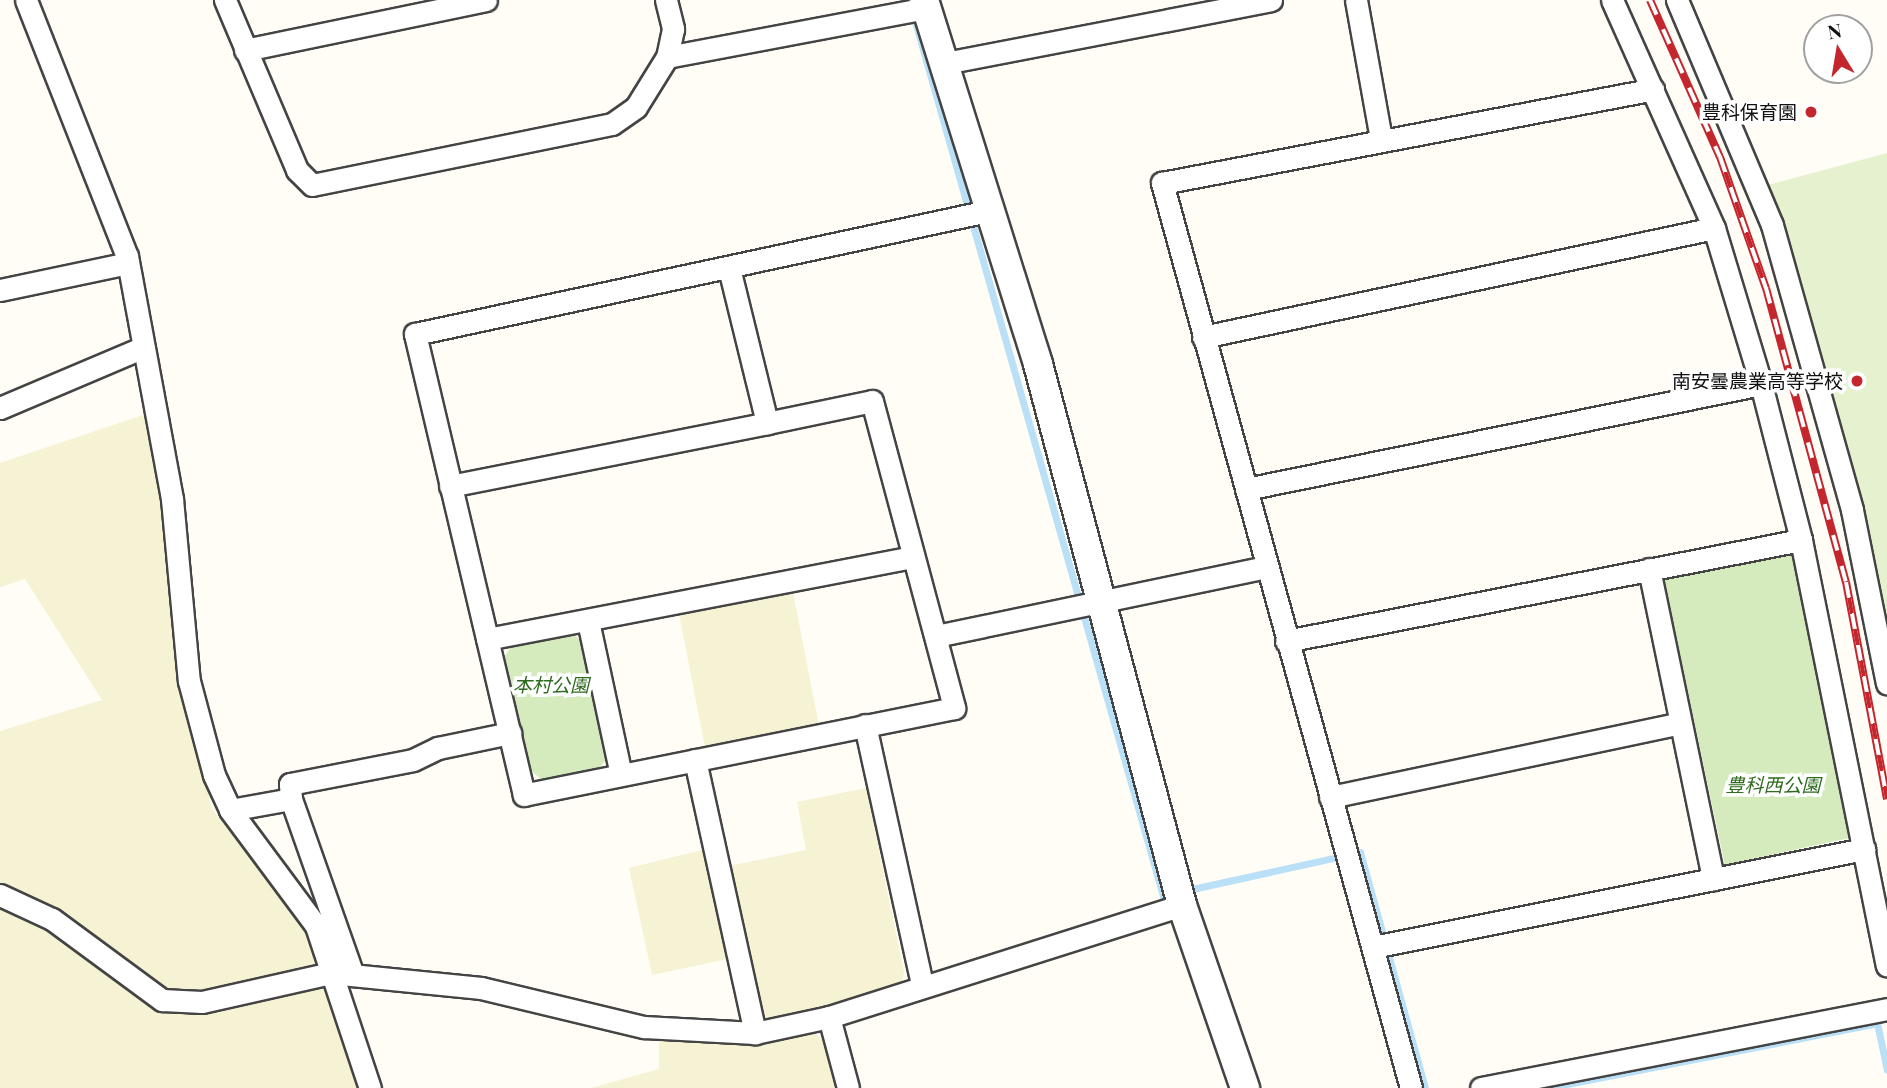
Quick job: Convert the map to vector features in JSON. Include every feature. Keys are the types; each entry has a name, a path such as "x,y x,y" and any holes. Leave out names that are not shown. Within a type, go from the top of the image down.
{"street":[{"path":"26,0 128,263 172,499 190,681 214,775 230,810 316,926 370,1088"},
{"path":"225,0 297,170 312,185 612,124 636,107 667,57 673,29 666,0"},
{"path":"245,50 486,0"},
{"path":"945,63 1271,0"},
{"path":"1356,0 1381,139"},
{"path":"1612,0 1714,228 1760,384 1801,540 1887,965"},
{"path":"1678,0 1772,225 1852,510 1887,683"},
{"path":"667,57 925,4 1038,365 1182,905 1245,1088"},
{"path":"1411,1088 1162,183 1653,89"},
{"path":"450,486 872,401 911,557 936,636 954,708 524,795 450,486 415,334 988,211"},
{"path":"1203,337 1714,228"},
{"path":"0,290 128,263"},
{"path":"729,268 767,423"},
{"path":"0,408 144,347"},
{"path":"1246,489 1760,384"},
{"path":"1286,641 1801,540"},
{"path":"487,639 911,557"},
{"path":"936,636 1267,567"},
{"path":"1649,569 1713,879"},
{"path":"588,621 621,775"},
{"path":"1330,797 1680,723"},
{"path":"865,725 922,985"},
{"path":"353,975 291,799 290,784 413,760 438,748 510,733"},
{"path":"695,760 755,1033"},
{"path":"230,810 291,799"},
{"path":"1373,947 1864,849"},
{"path":"0,895 52,919 162,1000 202,1002 331,973 481,988 644,1027 755,1033 830,1017 922,985 1182,905"},
{"path":"1481,1088 1887,1009"},
{"path":"830,1017 848,1088"}],"shaded area":[{"path":"146,414 163,499 180,682 212,809 306,928 360,1088 0,1088 0,731 102,700 25,579 0,587 0,463"},
{"path":"793,592 819,726 705,748 679,614"},
{"path":"866,788 904,972 902,983 817,1012 814,1032 824,1042 836,1088 591,1088 659,1069 659,1038 763,1043 746,955 652,975 629,868 706,849 710,870 806,850 797,802"}],"green space":[{"name":"南安曇農業高等学校","path":"1887,153 1887,629 1815,335 1764,186"},
{"name":"豊科西公園","path":"1791,551 1852,838 1725,865 1664,578"},
{"name":"本村公園","path":"574,635 585,644 608,757 600,767 542,780 529,769 502,660 511,647"}],"waterway":[{"path":"909,0 1163,896 1171,894"},
{"path":"1183,891 1360,852 1425,1088"},
{"path":"1547,1088 1877,1023 1887,1070"}],"railway":[{"path":"1650,0 1720,157 1766,288 1846,582 1887,799"}],"place":[{"name":"豊科保育園","path":"1811,112"},
{"name":"南安曇農業高等学校","path":"1857,381"}]}
